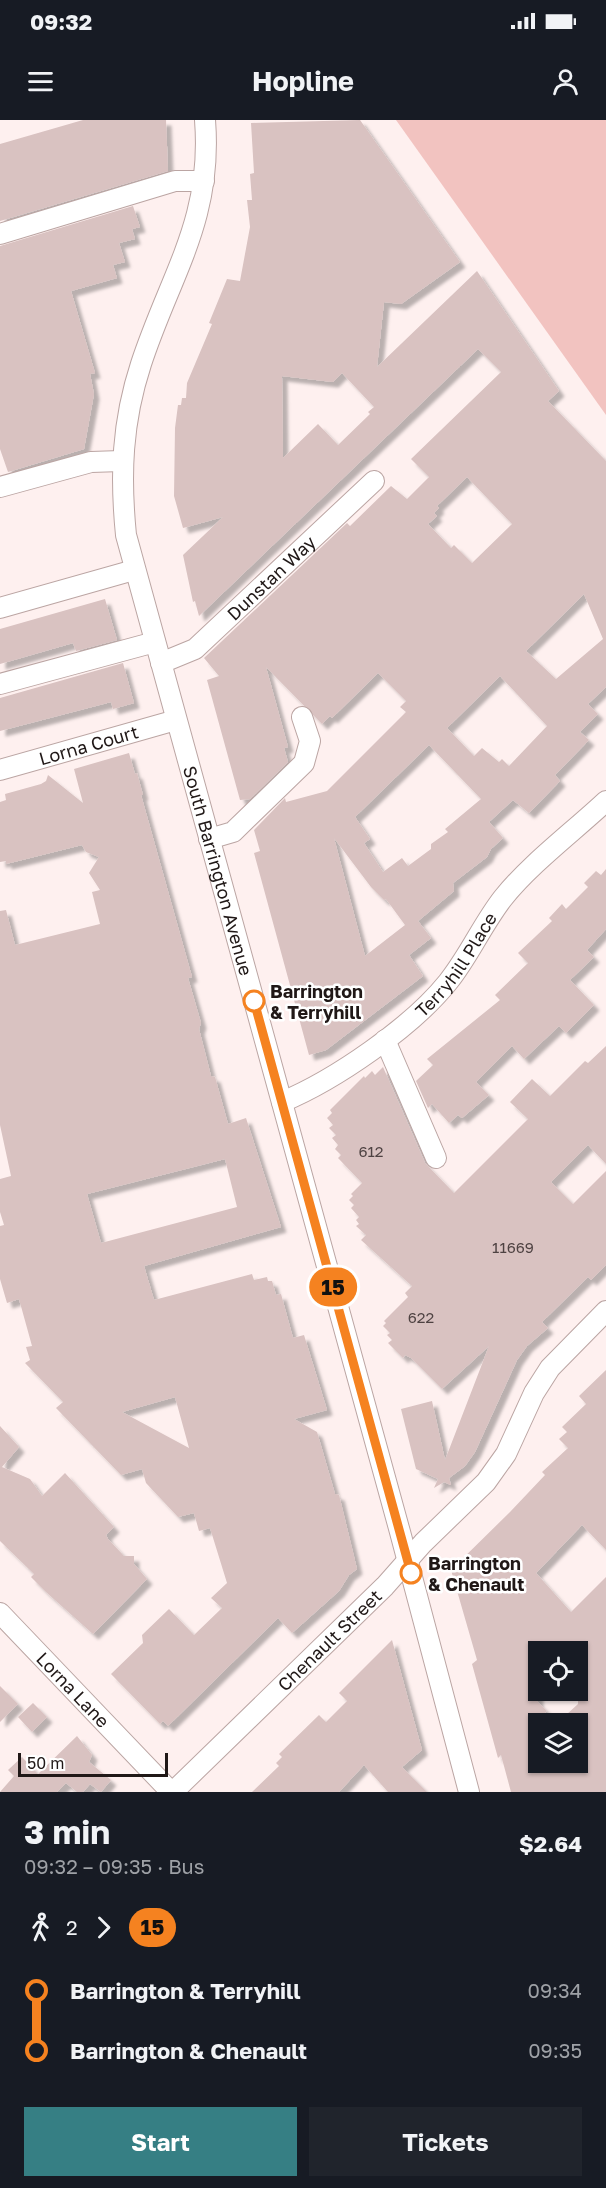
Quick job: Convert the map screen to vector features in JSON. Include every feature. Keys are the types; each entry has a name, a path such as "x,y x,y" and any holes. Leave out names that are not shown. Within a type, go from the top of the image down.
{"street":[{"name":"South Barrington Avenue","path":"205,120 207,149 199,212 186,254 140,366 121,461 126,535 408,1560 469,1792"},
{"path":"0,234 176,181 204,181"},
{"path":"0,487 91,462 121,461"},
{"name":"Dunstan Way","path":"161,663 195,649 374,481"},
{"path":"0,608 134,570"},
{"path":"0,684 155,642"},
{"path":"209,839 232,832 304,763 310,741 302,717"},
{"name":"Lorna Court","path":"0,770 176,720"},
{"name":"Terryhill Place","path":"282,1102 305,1093 385,1040 431,1002 447,983 512,889 606,801"},
{"path":"385,1040 436,1158"},
{"name":"Chenault Street","path":"172,1792 385,1586 493,1473 506,1454 534,1393 550,1368 606,1311"},
{"name":"Lorna Lane","path":"0,1613 172,1792"}],"shaded area":[{"path":"396,120 606,120 606,415"}],"building":[{"path":"83,120 166,120 168,171 0,221 0,144"},
{"path":"360,120 460,262 401,304 384,302 377,367 477,271 559,391 548,401 606,461 606,687 588,704 598,714 580,732 589,740 555,775 560,781 529,813 513,800 489,822 503,838 491,849 487,857 453,883 454,891 418,921 431,938 409,955 423,976 326,1050 309,1055 254,853 260,851 254,830 285,798 286,802 327,791 406,712 400,707 406,701 378,673 332,718 330,716 322,724 266,667 288,747 284,748 288,762 250,799 240,800 207,680 219,676 204,658 347,523 350,526 391,486 407,499 429,477 411,459 501,372 478,349 199,616 195,601 193,602 183,555 223,517 183,528 174,496 175,428 178,405 181,405 182,398 186,398 187,383 212,324 209,323 227,279 240,281 250,227 247,200 252,200 250,174 254,173 251,123","holes":["342,373 374,407 368,412 370,414 338,445 318,424 283,458 282,376 333,382","467,477 512,524 472,563 454,545 451,548 428,524 437,516 434,513 439,508 437,506","584,594 603,639 556,679 526,651","500,676 547,726 509,766 502,759 499,762 482,748 474,756 447,728","429,745 481,799 445,829 448,832 431,844 431,849 408,866 402,858 383,872 364,843 370,839 355,817","334,838 371,887 384,900 386,899 405,925 365,956"]},
{"path":"133,206 140,227 132,229 135,239 119,243 125,262 113,265 117,278 71,291 95,373 90,374 94,394 84,449 8,472 0,449 0,246"},
{"path":"105,599 117,640 76,651 73,643 0,664 0,629"},
{"path":"123,663 134,703 113,709 111,702 0,731 0,698"},
{"path":"129,753 135,774 137,773 143,795 141,795 192,977 188,978 201,1023 199,1029 211,1076 215,1077 228,1124 246,1118 281,1227 144,1266 154,1300 252,1274 254,1280 267,1277 268,1281 272,1281 276,1295 281,1294 293,1338 304,1335 327,1410 294,1419 317,1432 335,1494 339,1495 357,1569 349,1575 339,1591 292,1633 278,1618 168,1726 163,1721 160,1724 111,1674 143,1643 142,1635 169,1609 194,1635 222,1608 211,1598 227,1583 210,1528 199,1531 194,1513 178,1517 146,1483 142,1469 121,1475 56,1408 63,1402 25,1363 30,1360 26,1347 32,1346 19,1299 7,1303 0,1279 0,1226 4,1225 0,1212 0,1179 11,1176 0,1125 0,911 6,910 15,945 100,924 92,892 100,890 89,873 99,857 86,852 82,845 6,864 6,861 0,862 0,802 6,800 5,794 41,784 46,781 48,775 83,803 74,769","holes":["225,1159 237,1207 101,1243 87,1194","175,1397 189,1448 122,1412"]},
{"path":"606,869 606,929 587,950 594,957 570,980 594,1005 566,1033 559,1026 524,1059 512,1046 476,1082 489,1095 462,1118 458,1115 449,1123 432,1104 428,1108 416,1081 433,1065 427,1059 500,1000 495,995 528,963 518,953 552,921 549,918 562,904 566,909 588,887 584,883 596,871 601,875"},
{"path":"606,1046 606,1164 588,1145 551,1182 573,1204 606,1171 606,1265 591,1280 588,1277 542,1322 548,1328 527,1346 517,1360 475,1452 465,1466 449,1478 451,1485 444,1482 434,1488 438,1479 416,1469 401,1409 432,1401 445,1460 489,1346 442,1389 411,1358 405,1355 403,1358 388,1343 392,1340 387,1335 390,1333 383,1326 386,1323 384,1321 408,1297 405,1293 412,1286 361,1240 366,1235 356,1226 359,1224 356,1220 359,1217 351,1208 354,1205 349,1200 353,1196 351,1194 362,1183 338,1158 341,1155 335,1149 338,1145 332,1138 336,1135 329,1128 333,1125 327,1118 332,1113 330,1110 364,1076 365,1078 372,1071 375,1075 383,1067 425,1163 454,1193 528,1119 510,1102 532,1079 550,1096 585,1061 588,1063"},
{"path":"606,1370 606,1550 582,1525 536,1573 571,1612 606,1577 606,1792 511,1792 501,1755 498,1758 472,1664 477,1660 451,1570 510,1512 545,1475 542,1472 568,1448 559,1439 567,1432 562,1427 586,1404 579,1396","holes":["528,1641 588,1641 588,1701 578,1701 578,1704 568,1713 588,1713 588,1773 528,1773 528,1713 547,1711 538,1701 528,1701"]},
{"path":"0,1426 19,1447 2,1467 30,1479 42,1496 65,1473 114,1527 106,1535 108,1539 124,1556 134,1556 134,1564 147,1579 93,1634 31,1577 34,1574 0,1541"},
{"path":"392,1640 422,1750 402,1767 427,1792 388,1792 364,1765 339,1792 252,1792 279,1766 276,1763 282,1757 279,1754 319,1715 326,1722 347,1701 339,1693"},
{"path":"0,1686 18,1704 0,1722"},
{"path":"33,1703 47,1717 32,1732 18,1717"},
{"path":"77,1736 92,1755 89,1762 111,1780 101,1792 90,1784 83,1792 77,1792 66,1783 57,1792 0,1792 14,1776 8,1770 22,1757 38,1774"}],"bus line":[{"name":"15","path":"254,1001 411,1573"}],"place":[{"name":"Barrington & Terryhill","path":"254,1001"},
{"name":"Barrington & Chenault","path":"411,1573"}]}
